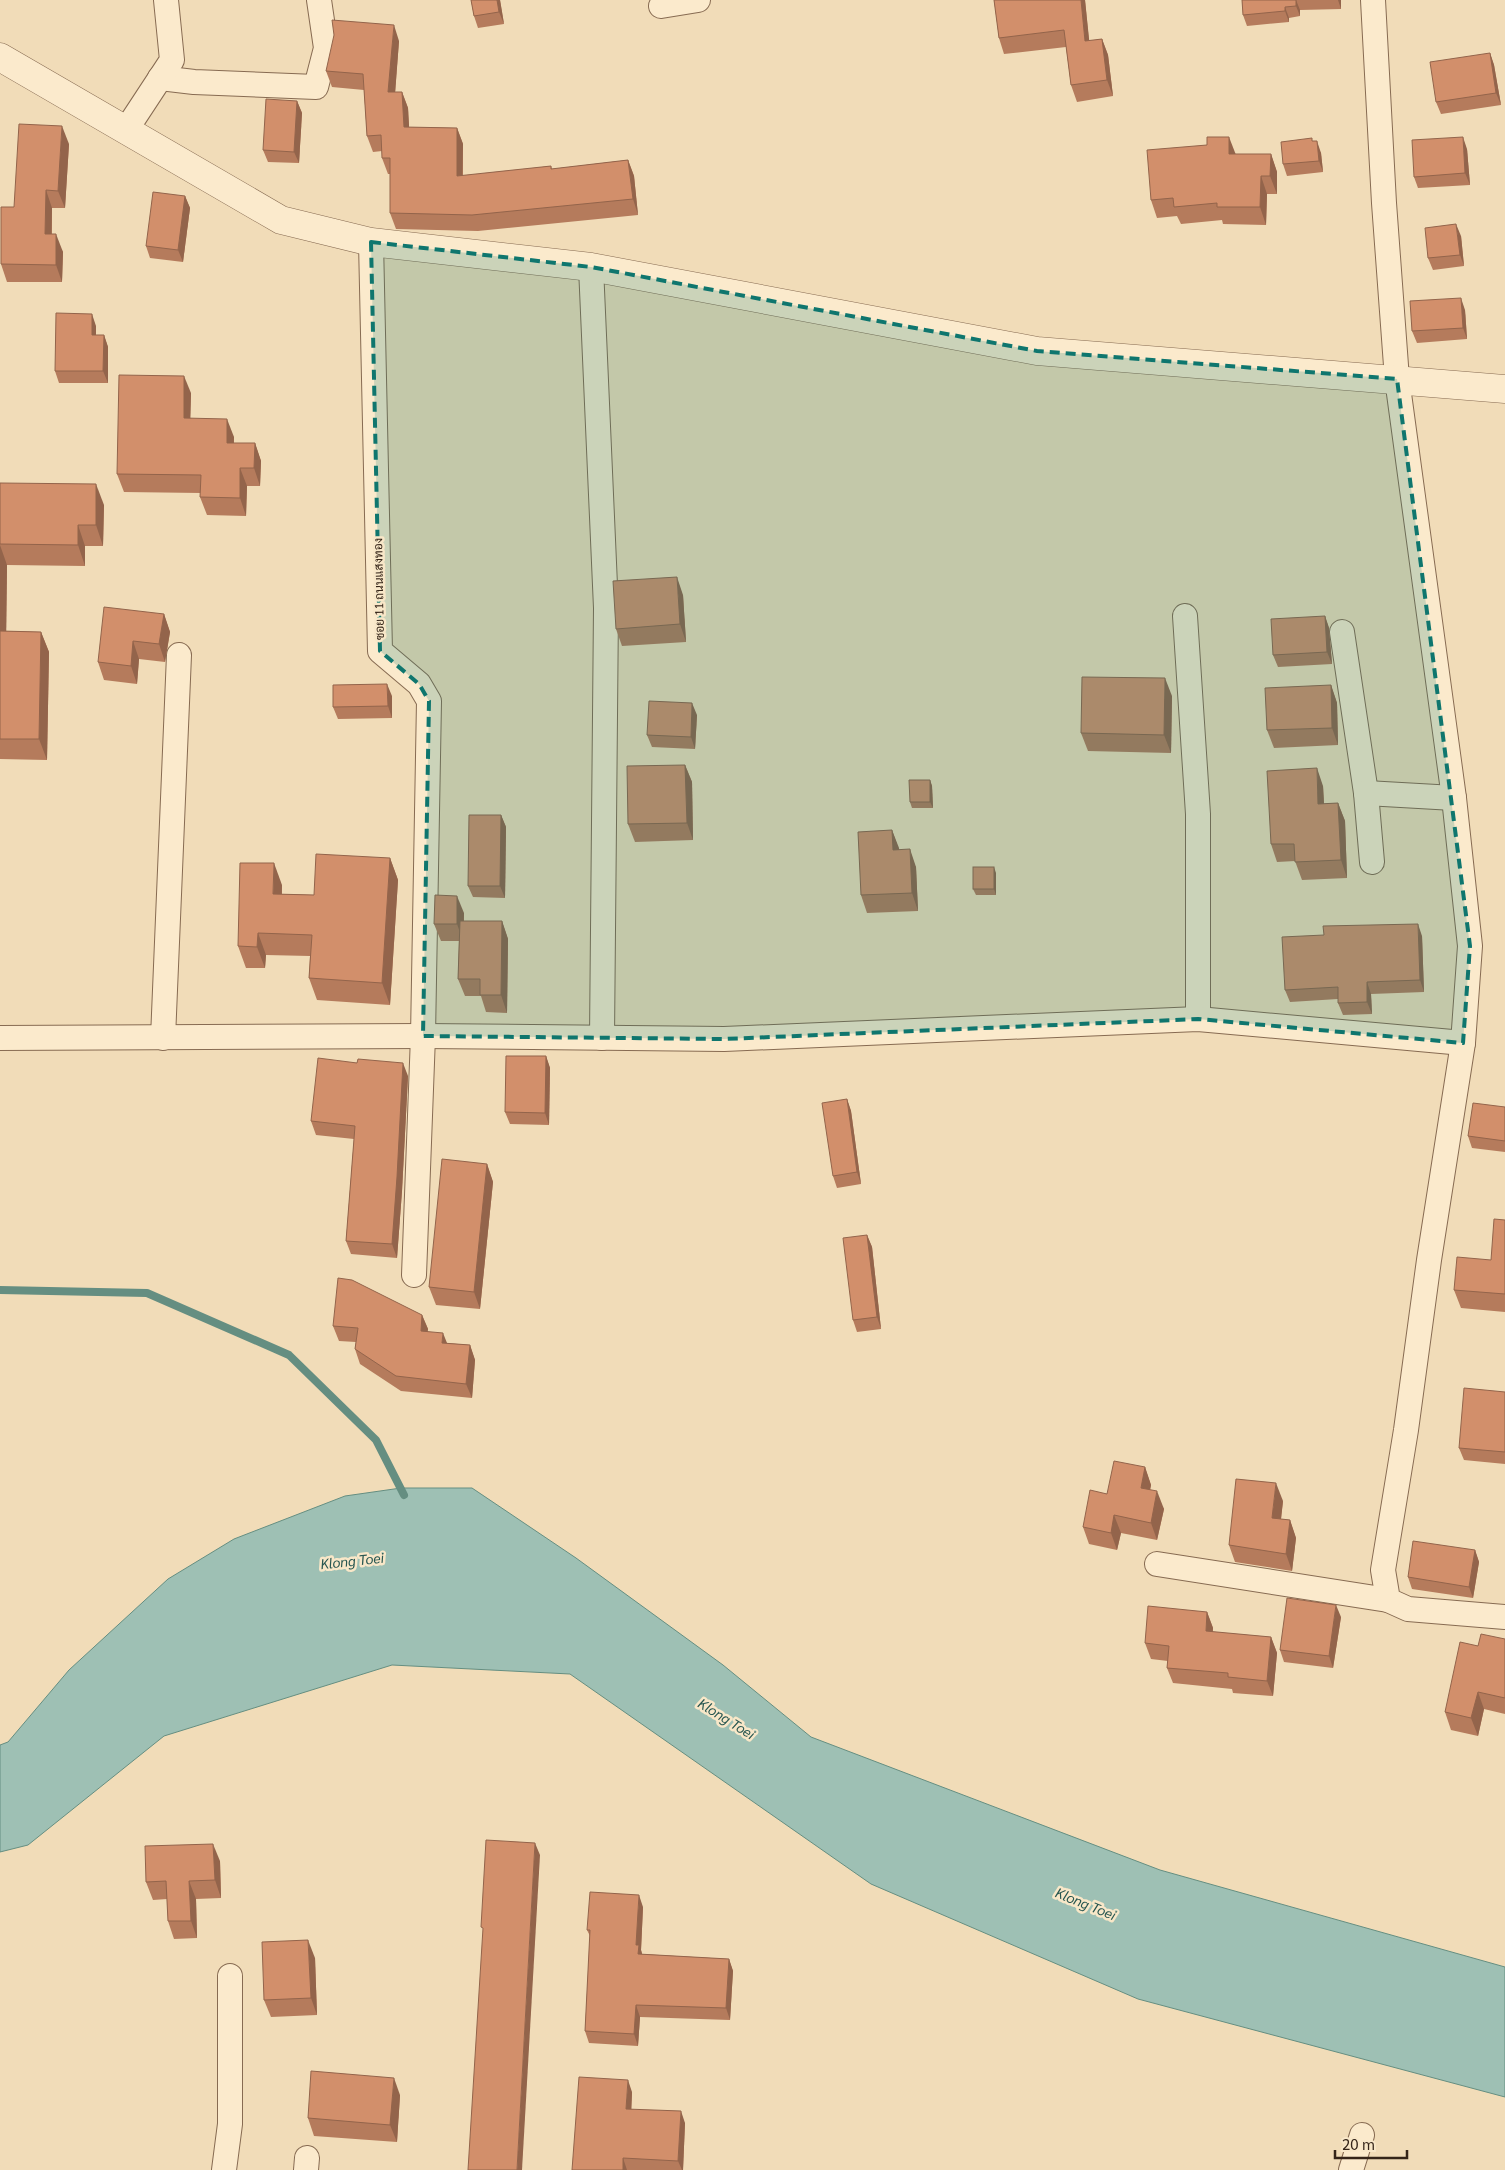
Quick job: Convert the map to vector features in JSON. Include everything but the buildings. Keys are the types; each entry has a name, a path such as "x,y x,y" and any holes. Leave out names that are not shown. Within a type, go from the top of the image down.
{"street":[{"path":"126,130 172,60 166,0"},
{"path":"160,78 194,82 316,87 326,48 319,0"},
{"path":"661,6 698,0"},
{"path":"1373,0 1384,203 1397,379 1454,798 1470,946 1463,1043 1429,1260 1406,1430 1383,1570 1388,1600"},
{"path":"0,58 281,220 371,242 591,267 1037,351 1505,389"},
{"name":"ซอย 11 ถนนแสงทอง","path":"371,242 380,651 419,684 429,701 423,1036 414,1274"},
{"path":"591,267 606,608 602,1038"},
{"path":"1185,616 1198,814 1198,1019"},
{"path":"1342,632 1366,793 1372,862"},
{"path":"163,1038 179,655"},
{"path":"1366,793 1454,798"},
{"path":"0,1038 423,1036 724,1039 1198,1019 1463,1043"},
{"path":"1157,1564 1388,1600 1408,1609 1505,1616"},
{"path":"224,2170 230,2124 230,1976"},
{"path":"1351,2170 1362,2135"}],"highlighted area":[{"path":"371,242 591,267 1037,351 1397,379 1470,946 1463,1043 1198,1019 724,1039 423,1036 429,701 419,684 380,651"}],"water":[{"name":"Klong Toei","path":"401,1488 472,1488 576,1558 723,1665 811,1737 1160,1870 1505,1967 1505,2097 1138,1999 871,1884 570,1674 392,1665 164,1736 28,1845 0,1852 0,1745 8,1742 69,1670 168,1579 234,1539 345,1496"}],"waterway":[{"path":"0,1290 147,1293 289,1355 376,1440 404,1495"}]}
